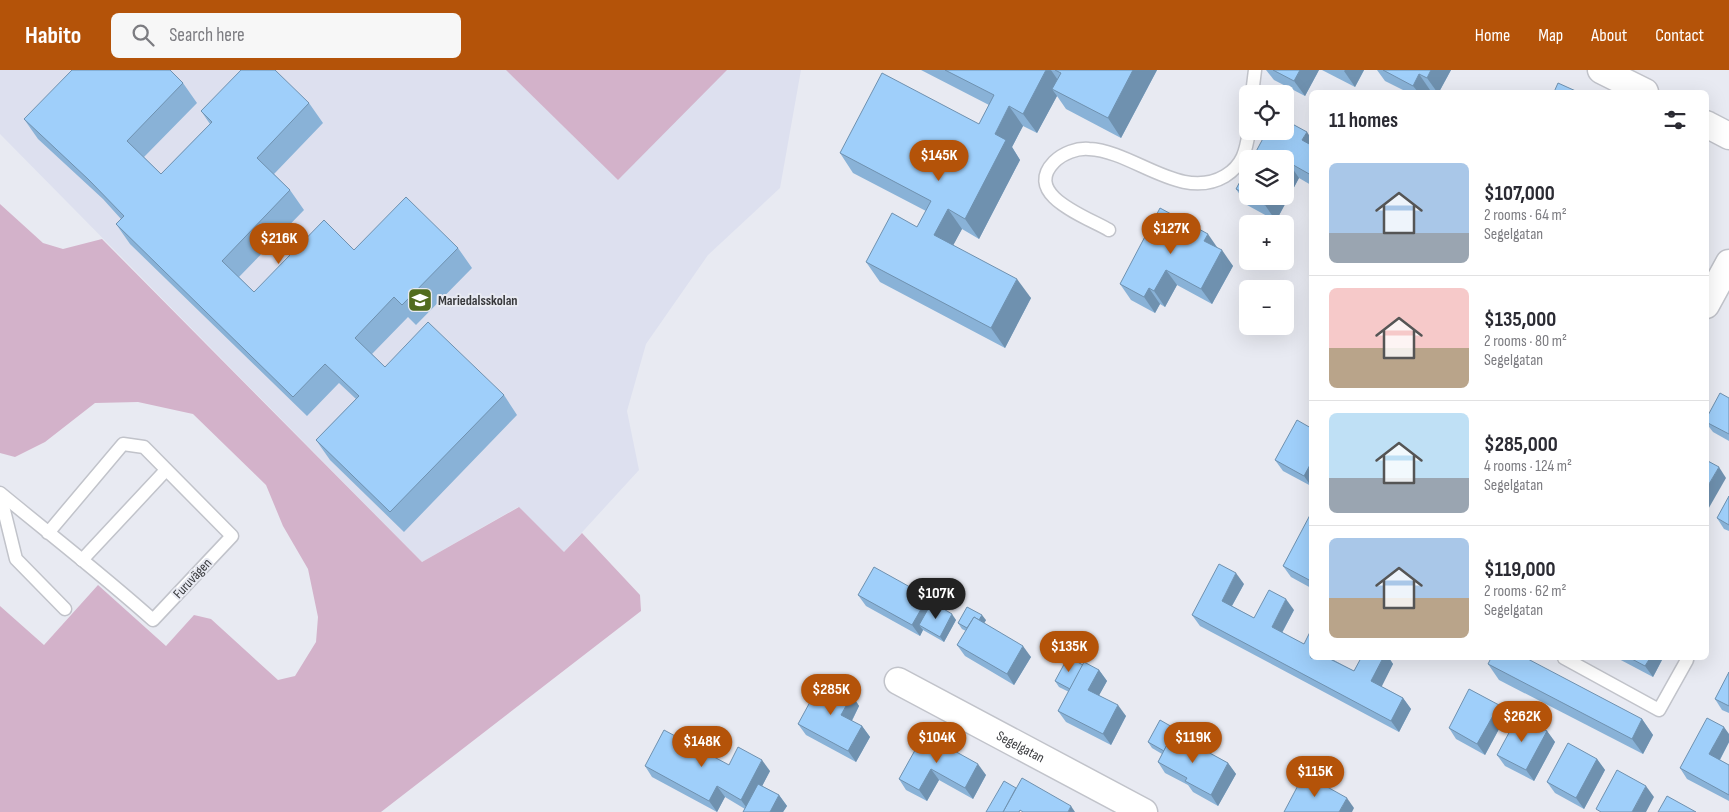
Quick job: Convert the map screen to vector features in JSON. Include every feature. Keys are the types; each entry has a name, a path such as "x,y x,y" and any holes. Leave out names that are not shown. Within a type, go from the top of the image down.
{"street":[{"path":"1601,70 1641,90"},
{"path":"1709,126 1729,136"},
{"path":"1709,300 1727,272"},
{"name":"Segelgatan","path":"898,681 1144,812"}],"lane":[{"path":"1253,85 1255,70"},
{"path":"1109,230 1054,200 1047,189 1045,179 1049,167 1059,157 1072,151 1088,149 1106,152 1184,182 1201,184 1218,180 1241,164 1247,140"},
{"name":"Furuvägen","path":"0,494 48,533 123,593 153,620 232,536 144,447 123,444 48,533"},
{"path":"82,560 166,470"},
{"name":"Furuvägen","path":"0,494 16,559 65,609"},
{"path":"1568,660 1659,710 1687,660"}],"shaded area":[{"name":"Mariedalsskolan","path":"0,70 801,70 780,188 708,255 646,344 627,411 639,470 564,552 518,507 422,562 0,134"},
{"path":"506,70 727,70 618,180"},
{"path":"0,204 43,243 63,249 102,239 422,562 519,507 564,552 582,533 640,595 641,611 381,812 0,812 0,606 44,645 98,585 166,646 194,615 211,619 278,680 295,676 316,642 318,617 308,569 283,526 266,485 193,414 138,402 95,403 45,442 15,457 0,453"}],"building":[{"path":"72,70 170,70 183,83 127,141 161,174 212,122 201,111 241,70 275,70 309,103 257,158 290,190 222,261 254,292 324,220 354,250 406,197 458,248 402,305 394,297 355,338 385,367 428,322 504,395 390,512 316,440 359,396 325,364 293,397 116,224 124,216 24,119"},
{"path":"945,70 1046,70 1023,114 1009,106 995,134 1006,140 965,219 948,209 934,235 1017,279 991,328 866,262 892,213 917,227 931,201 840,153 882,73 979,124 994,95"},
{"path":"1055,70 1133,70 1108,118 1052,89 1061,73"},
{"path":"1273,70 1300,70 1294,81"},
{"path":"1383,70 1431,70 1427,78 1419,74 1413,86"},
{"path":"1558,83 1574,90 1555,90"},
{"path":"1294,125 1307,132 1302,140 1309,144 1309,174 1294,165 1294,150 1257,150 1262,140 1294,140"},
{"path":"1160,208 1208,234 1204,241 1222,250 1201,289 1166,270 1154,291 1149,288 1144,297 1120,284"},
{"path":"1720,393 1729,398 1729,434 1709,424 1709,413"},
{"path":"1297,420 1309,427 1309,467 1304,476 1275,460"},
{"path":"1709,462 1719,467 1709,484"},
{"path":"1729,496 1729,525 1717,518"},
{"path":"1309,517 1309,580 1283,566"},
{"path":"1219,564 1236,573 1222,601 1254,618 1269,590 1286,599 1272,627 1304,644 1309,634 1309,660 1332,660 1354,671 1360,660 1382,660 1371,681 1403,698 1391,721 1192,615"},
{"path":"874,567 928,597 912,625 858,595"},
{"path":"932,602 952,614 940,637 919,625"},
{"path":"967,607 982,615 979,620 974,617 967,628 958,623"},
{"path":"974,617 1023,646 1007,674 957,645"},
{"path":"1068,657 1083,665 1070,689 1055,681"},
{"path":"1490,660 1530,660 1642,719 1632,739 1488,664"},
{"path":"1634,660 1649,660 1645,666"},
{"path":"1084,662 1099,670 1088,690 1118,705 1103,734 1058,711"},
{"path":"1729,672 1729,706 1715,699"},
{"path":"822,680 852,695 841,715 862,726 848,751 798,724"},
{"path":"1469,689 1499,705 1477,744 1449,728"},
{"path":"1518,716 1547,731 1526,770 1497,755"},
{"path":"1707,718 1724,727 1709,754 1729,765 1729,795 1680,768"},
{"path":"1160,720 1181,732 1179,736 1173,733 1164,751 1148,742"},
{"path":"664,730 729,765 738,747 762,760 741,800 717,786 709,801 645,766"},
{"path":"1173,733 1228,763 1211,795 1185,781 1187,778 1158,762"},
{"path":"924,734 978,764 965,788 931,769 919,790 899,779"},
{"path":"1568,743 1597,759 1576,798 1547,782"},
{"path":"1617,770 1646,786 1632,812 1601,812 1596,809"},
{"path":"1304,774 1347,798 1339,812 1284,812"},
{"path":"1022,778 1071,806 1068,812 1023,812 1020,810 1019,812 1003,812"},
{"path":"1004,781 1016,788 1003,812 986,812"},
{"path":"758,784 779,795 770,812 743,812"},
{"path":"1667,796 1696,812 1658,812"}],"place":[{"name":"Mariedalsskolan","path":"420,300"}]}
